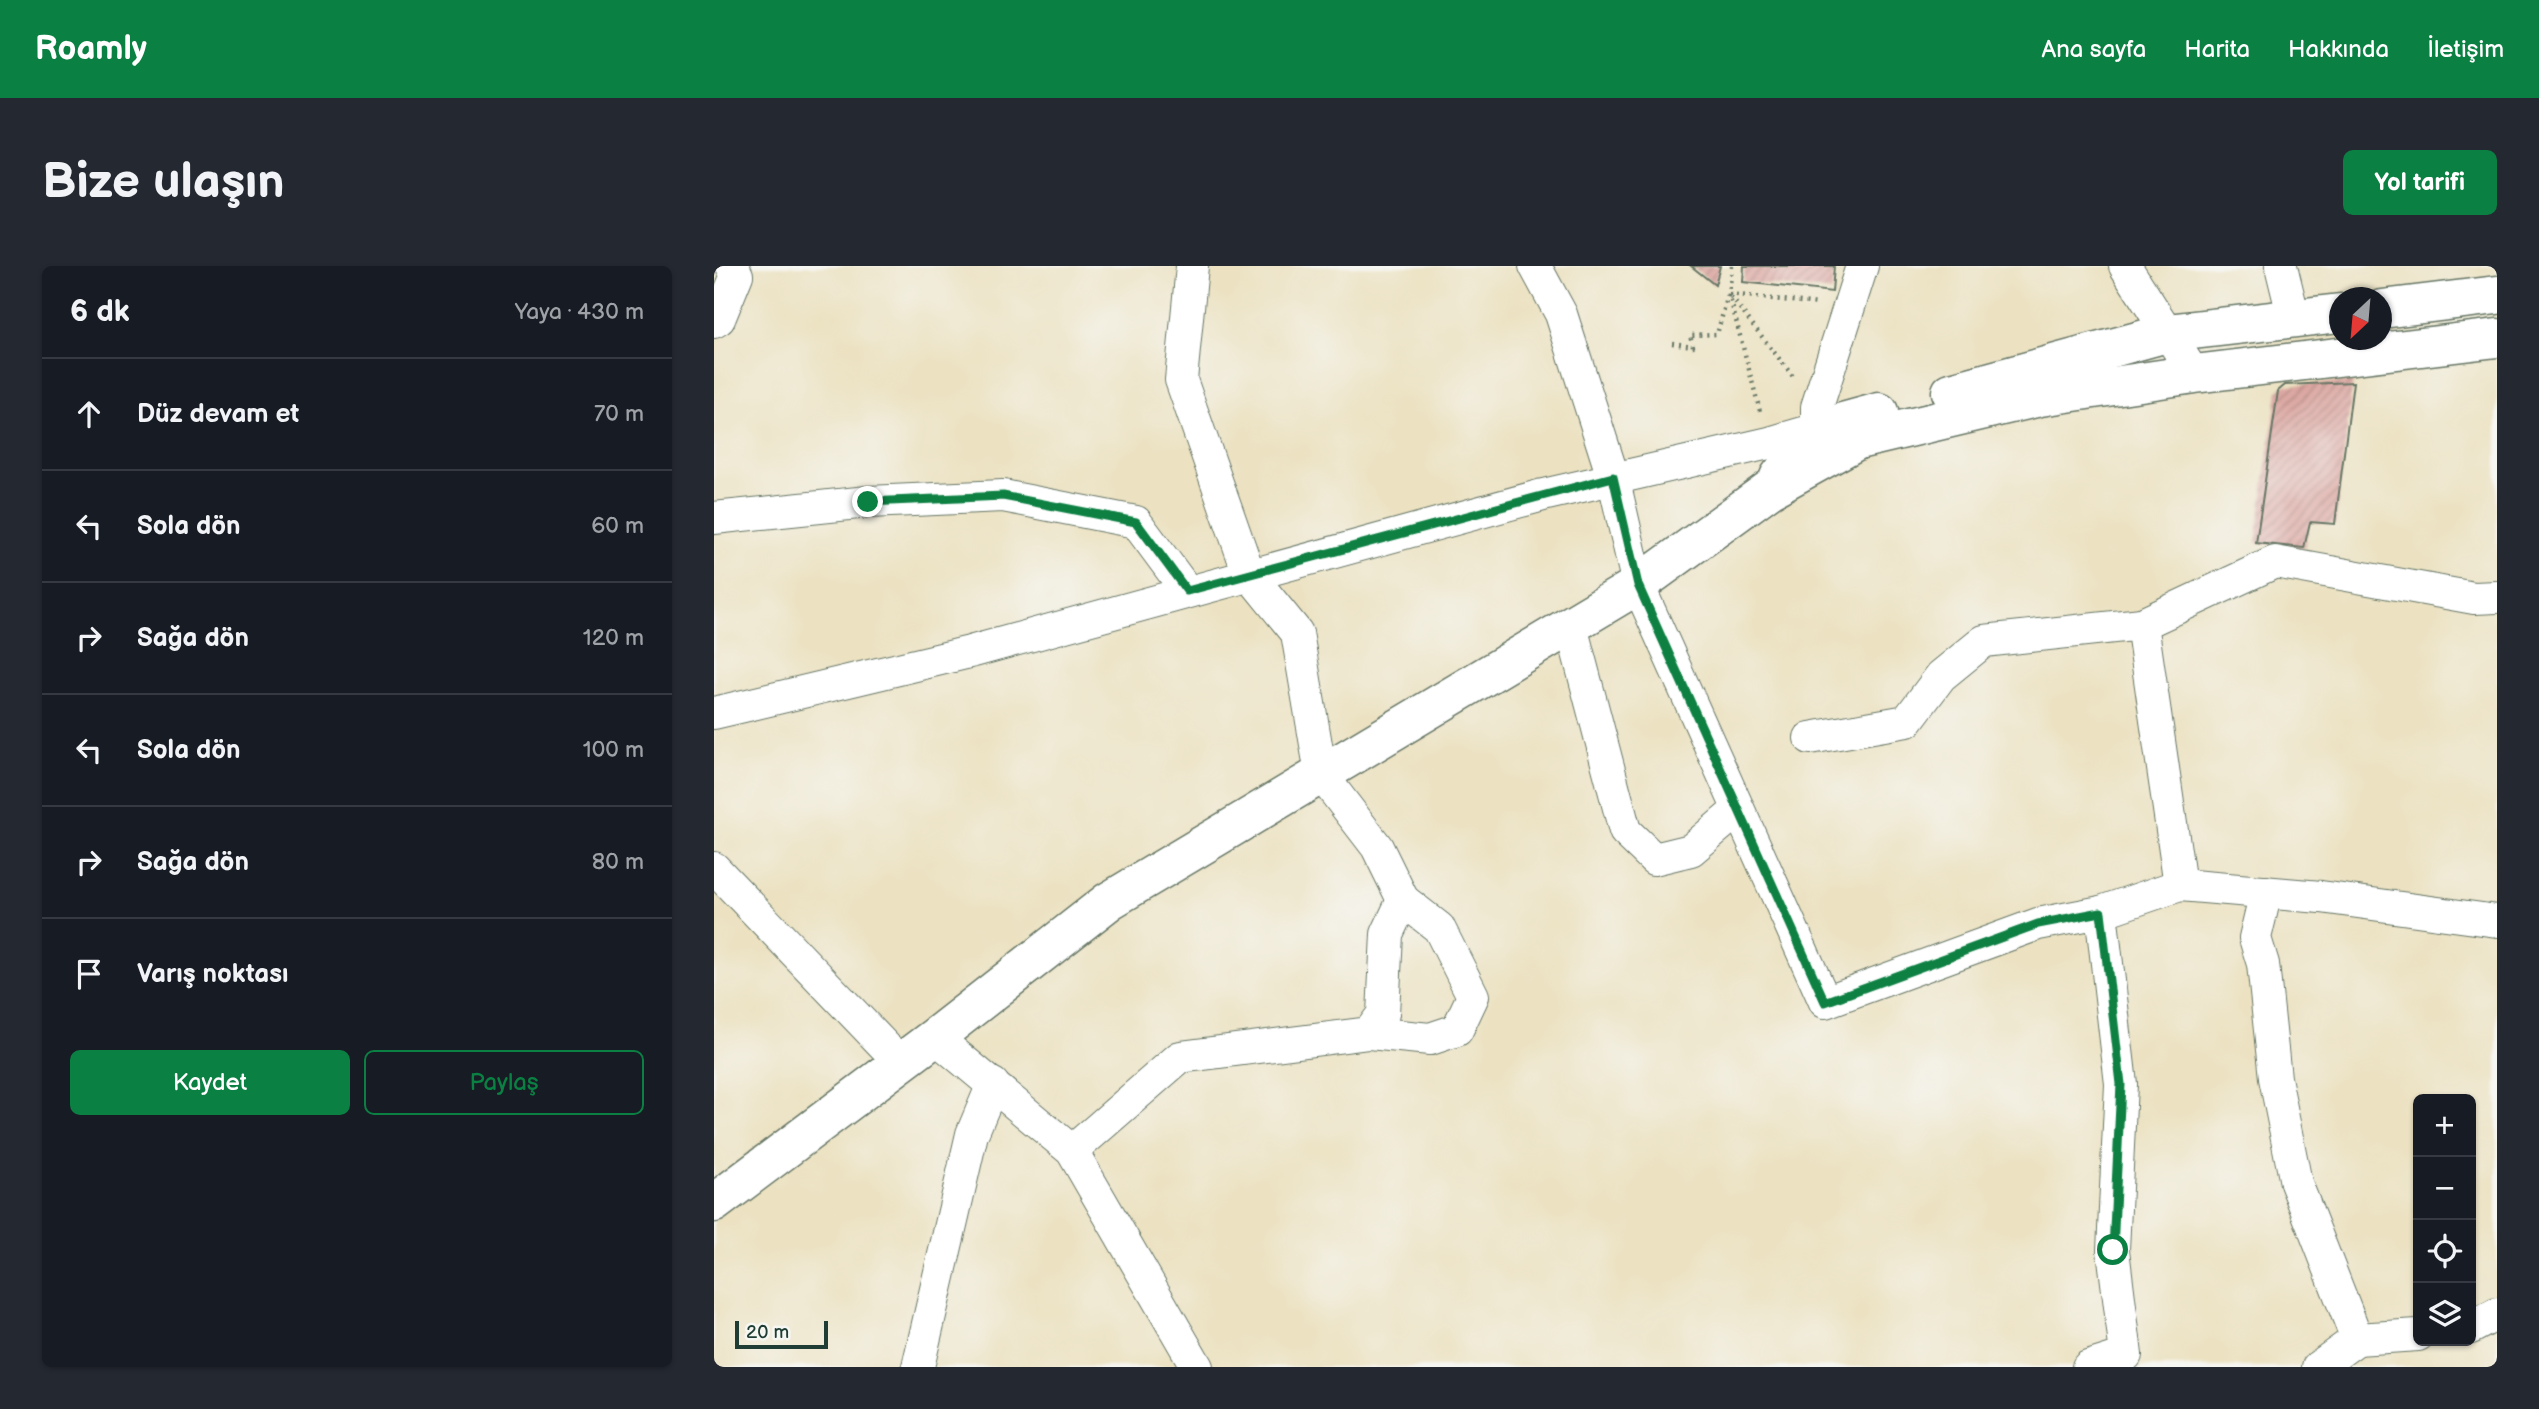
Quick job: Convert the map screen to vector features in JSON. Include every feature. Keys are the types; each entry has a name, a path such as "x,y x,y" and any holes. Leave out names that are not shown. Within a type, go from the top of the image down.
{"main road":[{"path":"2392,308 2497,295"},
{"path":"1770,489 1817,418 2167,333 2329,314"},
{"path":"714,1203 726,1197 1109,901 1638,585 1770,489 1858,440 2040,397 2194,374 2497,338"},
{"path":"1817,418 1858,440"}],"street":[{"path":"1072,1151 1180,1057 1369,1033 1430,1040 1457,1030 1473,996 1439,928 1403,900 1377,847 1321,774 1297,634 1249,574 1181,380 1192,266"},
{"path":"1535,266 1561,314 1613,477 1638,585 1825,1002 2038,924 2101,912 2180,885 2266,892 2497,921"},
{"path":"714,713 970,652 1613,477 1769,443 1817,418 1862,266"},
{"path":"2125,266 2194,374"},
{"path":"2281,266 2294,319"},
{"path":"714,322 719,319 740,269"},
{"path":"714,518 725,519 868,502 1003,496 1136,522 1187,591"},
{"path":"1810,738 1907,720 1941,676 1984,640 2142,624 2275,562 2474,598 2497,597"},
{"path":"2142,624 2180,885"},
{"path":"1571,625 1625,831 1654,859 1691,850 1738,810"},
{"path":"714,868 900,1062"},
{"path":"2266,892 2255,938 2263,964 2275,1079 2296,1183 2357,1339"},
{"path":"1369,1033 1383,1014 1387,934 1403,900"},
{"path":"2088,1367 2128,1361 2113,1250 2121,1084 2101,912"},
{"path":"935,1037 1072,1151 1197,1367"},
{"path":"918,1367 972,1134 993,1084"},
{"path":"2476,1325 2497,1314"},
{"path":"2318,1367 2357,1339 2413,1335"}],"path":[{"path":"1672,343 1693,346 1690,335 1717,334 1728,294 1732,266"},
{"path":"1728,294 1849,307"},
{"path":"1728,294 1817,418"},
{"path":"1728,294 1769,443"}],"building":[{"path":"1691,266 1720,266 1715,285"},
{"path":"1744,266 1834,266 1832,292 1743,282"},
{"path":"2353,382 2335,524 2310,522 2304,548 2256,543 2278,391 2285,385"}],"route":[{"path":"868,502 1003,496 1136,522 1187,591 1613,477 1638,585 1825,1002 2038,924 2101,912 2121,1084 2113,1250"}]}
